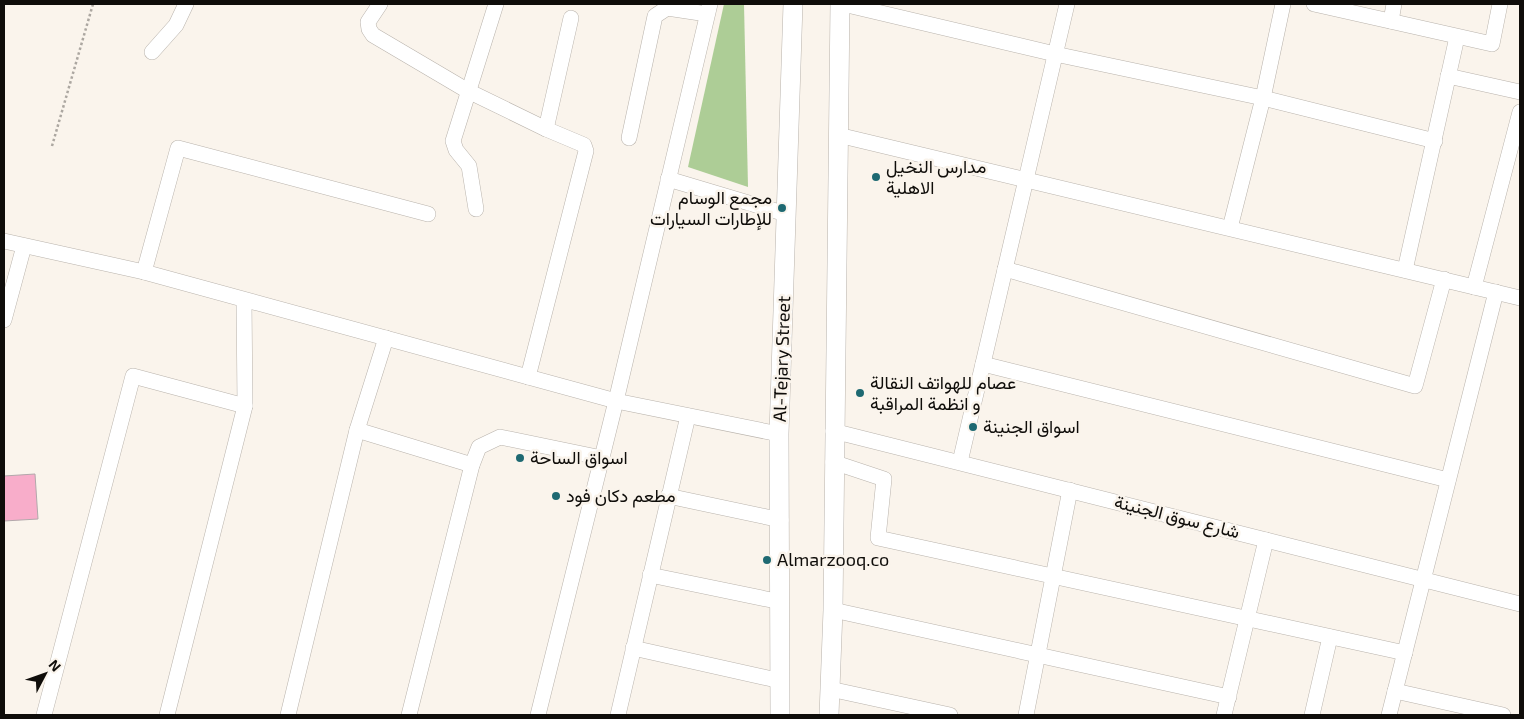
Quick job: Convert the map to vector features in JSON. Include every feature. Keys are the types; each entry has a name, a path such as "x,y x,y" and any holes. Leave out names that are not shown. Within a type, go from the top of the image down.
{"main road":[{"name":"Al-Tejary Street","path":"780,715 781,520 779,434 793,25 792,4"},
{"path":"829,715 833,610 833,462 838,135 850,4"}],"street":[{"path":"152,52 176,24 186,4"},
{"path":"380,4 368,22 369,30 373,35 468,91 546,129 584,144 586,151 528,377"},
{"path":"476,209 469,166 456,150 453,141 496,4"},
{"path":"850,4 1055,54 1263,98 1435,141"},
{"path":"960,462 1067,4"},
{"path":"1230,228 1263,98 1282,4"},
{"path":"1314,4 1492,44 1500,4"},
{"path":"1391,21 1394,4"},
{"path":"538,715 616,401 708,9 667,8 655,16 629,138"},
{"path":"546,129 571,18"},
{"path":"1405,270 1457,37"},
{"path":"1448,76 1520,92"},
{"path":"1474,286 1520,112"},
{"path":"838,135 1520,298"},
{"path":"144,272 178,148 428,214"},
{"path":"668,179 786,214"},
{"path":"4,241 144,272 616,401 779,434"},
{"path":"4,320 24,246"},
{"path":"1005,269 1414,386 1444,279"},
{"path":"1389,715 1496,292"},
{"path":"166,715 245,406 244,300"},
{"path":"288,715 357,430 386,338"},
{"path":"983,364 1448,480"},
{"path":"44,715 133,376 245,406"},
{"path":"618,715 688,416"},
{"path":"357,430 472,464"},
{"name":"شارع سوق الجنينة","path":"834,431 1520,604"},
{"path":"409,715 472,464 479,447 500,437 602,458"},
{"path":"833,462 884,479 878,538 1405,653"},
{"path":"1026,715 1070,490"},
{"path":"668,496 781,520"},
{"path":"1224,715 1266,540"},
{"path":"650,575 781,602"},
{"path":"833,610 1229,697"},
{"path":"1312,715 1330,637"},
{"path":"633,648 781,681"},
{"path":"830,689 950,715"},
{"path":"1395,691 1466,711 1503,715"}],"path":[{"path":"52,146 93,4"}],"green space":[{"path":"724,4 744,4 748,187 688,167"}],"building":[{"path":"35,474 38,519 4,521 4,476"}],"place":[{"name":"مدارس النخيل الاهلية","path":"876,177"},
{"name":"مجمع الوسام للإطارات السيارات","path":"782,208"},
{"name":"عصام للهواتف النقالة و انظمة المراقبة","path":"860,393"},
{"name":"اسواق الجنينة","path":"973,427"},
{"name":"اسواق الساحة","path":"520,458"},
{"name":"مطعم دكان فود","path":"556,496"},
{"name":"Almarzooq.co","path":"767,560"}]}
